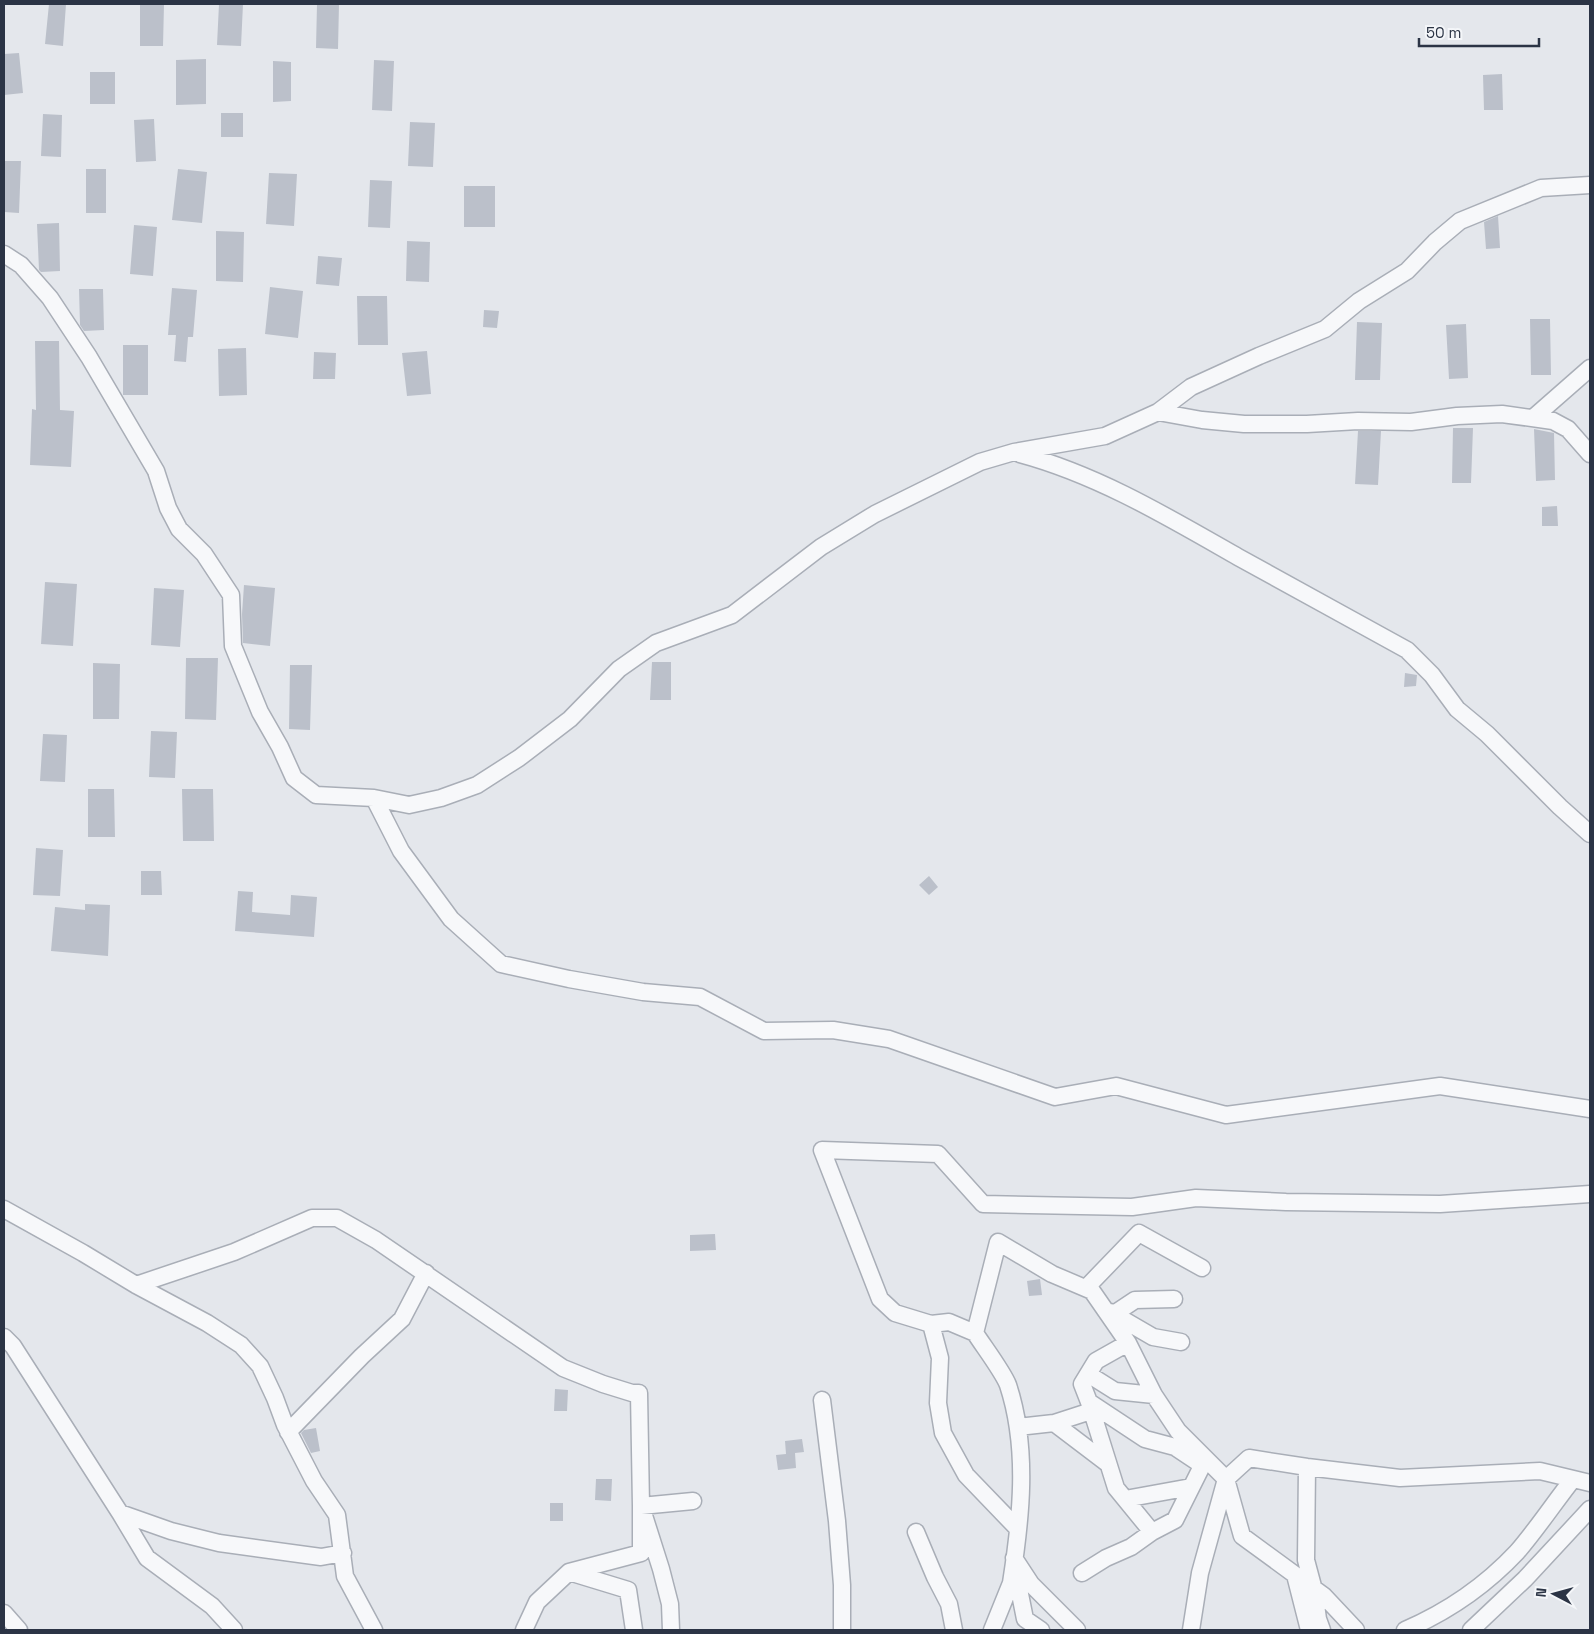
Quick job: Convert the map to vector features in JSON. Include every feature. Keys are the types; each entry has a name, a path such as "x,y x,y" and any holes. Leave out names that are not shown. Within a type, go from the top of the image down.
{"street":[{"path":"4,254 21,265 50,298 84,350 156,471 168,508 179,530 204,554 231,595 233,646 260,712 280,747 294,778 316,795 374,798 409,805 441,798 477,785 519,758 570,719 620,669 656,643 732,615 821,547 874,514 980,462 1014,452 1105,436 1158,412 1191,387 1258,356 1325,329 1359,301 1407,271 1435,242 1460,221 1541,188 1590,185"},
{"path":"1533,418 1590,368"},
{"path":"1158,412 1202,420 1244,424 1307,424 1358,421 1410,422 1457,416 1502,414 1553,421 1568,429 1590,454"},
{"path":"1014,452 1043,460 1104,484 1407,650 1432,675 1457,708 1487,734 1560,807 1590,834"},
{"path":"374,798 401,851 451,919 501,964 569,979 634,990 700,997 764,1031 833,1030 889,1039 1055,1097 1116,1086 1226,1114 1440,1086 1590,1109"},
{"path":"992,1630 1010,1583 1022,1481 1018,1426 1007,1384 976,1333 949,1322 931,1324 895,1313 880,1299 822,1150 938,1154 983,1204 1132,1207 1196,1198 1286,1202 1440,1204 1590,1194"},
{"path":"4,1209 136,1285 207,1323 241,1346 260,1366 288,1432 314,1481 337,1515 345,1576 374,1630"},
{"path":"136,1285 234,1252 312,1218 337,1218 376,1240 426,1273 563,1368 603,1384 632,1393 639,1393 641,1553 569,1572 537,1602 524,1630"},
{"path":"1086,1288 1139,1233 1202,1268"},
{"path":"976,1333 998,1242 1052,1274 1092,1291 1109,1311 1154,1395 1178,1431 1226,1479 1242,1536 1324,1596 1356,1630"},
{"path":"288,1432 362,1356 402,1319 426,1273"},
{"path":"1109,1311 1135,1300 1174,1299"},
{"path":"1109,1311 1153,1337 1181,1342"},
{"path":"931,1324 940,1358 938,1404 944,1434 966,1475 1017,1528"},
{"path":"4,1337 13,1346 120,1512 147,1558 212,1606 234,1630"},
{"path":"1128,1344 1096,1361 1082,1384 1116,1488 1152,1532"},
{"path":"1088,1374 1115,1391 1154,1395"},
{"path":"822,1400 837,1521 842,1585 842,1630"},
{"path":"1018,1426 1054,1423 1090,1406"},
{"path":"1090,1406 1145,1439 1175,1446 1202,1466 1226,1479"},
{"path":"1054,1423 1108,1464"},
{"path":"1191,1630 1200,1573 1226,1479 1249,1458 1400,1478 1540,1471 1590,1483"},
{"path":"1082,1573 1106,1558 1132,1547 1152,1532 1175,1520 1202,1466"},
{"path":"1306,1467 1306,1560 1322,1630"},
{"path":"1405,1630 1420,1624 1483,1585 1518,1551 1572,1479"},
{"path":"1125,1499 1191,1487"},
{"path":"641,1506 693,1500"},
{"path":"641,1506 668,1595 671,1630"},
{"path":"1471,1630 1525,1579 1590,1509"},
{"path":"120,1512 171,1531 219,1543 321,1557 343,1553"},
{"path":"916,1532 949,1604 954,1630"},
{"path":"1014,1558 1031,1584 1077,1630"},
{"path":"569,1572 628,1590 634,1630"},
{"path":"1295,1575 1309,1630"},
{"path":"1010,1583 1031,1584"},
{"path":"1010,1583 1020,1594 1025,1619 1041,1630"},
{"path":"4,1613 19,1630"}],"building":[{"path":"49,4 66,4 63,46 45,44"},
{"path":"140,4 164,4 163,46 140,46"},
{"path":"219,4 243,4 241,46 217,45"},
{"path":"317,4 339,4 338,49 316,48"},
{"path":"19,53 23,93 4,95 4,54"},
{"path":"206,59 206,104 176,105 176,60"},
{"path":"374,60 394,61 392,111 372,110"},
{"path":"273,61 291,62 291,101 273,102"},
{"path":"90,72 115,72 115,104 90,104"},
{"path":"1502,74 1503,110 1484,110 1483,75"},
{"path":"221,113 243,113 243,137 221,137"},
{"path":"43,114 62,115 61,157 41,156"},
{"path":"154,119 156,161 136,162 134,120"},
{"path":"410,122 435,123 433,167 408,166"},
{"path":"4,161 21,161 19,213 4,212"},
{"path":"86,169 106,169 106,213 86,213"},
{"path":"178,169 207,172 202,223 172,220"},
{"path":"269,173 297,174 294,226 266,224"},
{"path":"370,180 392,181 390,228 368,227"},
{"path":"464,186 495,186 495,227 464,227"},
{"path":"1498,216 1500,248 1486,249 1484,222"},
{"path":"59,223 60,271 41,272 39,270 37,224"},
{"path":"134,225 157,227 153,276 130,274"},
{"path":"216,231 244,232 243,282 216,281"},
{"path":"407,241 430,242 429,282 406,281"},
{"path":"318,256 342,258 339,286 316,284"},
{"path":"270,287 303,291 298,338 265,334"},
{"path":"172,288 197,290 193,337 188,337 186,362 174,361 176,335 168,335"},
{"path":"79,289 103,289 104,330 84,331 80,325"},
{"path":"357,296 387,296 388,345 358,345"},
{"path":"484,310 499,311 497,328 483,327"},
{"path":"1530,319 1550,319 1551,375 1531,375"},
{"path":"1357,322 1382,323 1380,380 1355,380"},
{"path":"1466,324 1468,378 1449,379 1446,325"},
{"path":"35,341 59,341 60,410 74,411 71,467 30,465 32,409 36,410"},
{"path":"123,345 148,345 148,395 123,395"},
{"path":"246,348 247,395 219,396 218,349"},
{"path":"427,351 431,394 407,396 402,353"},
{"path":"314,352 336,353 335,379 313,379"},
{"path":"1453,428 1473,428 1471,483 1452,483"},
{"path":"1534,429 1554,433 1555,480 1536,481"},
{"path":"1358,431 1381,431 1378,485 1355,484"},
{"path":"1557,506 1558,526 1542,526 1542,507"},
{"path":"45,582 77,584 73,646 41,644"},
{"path":"244,585 275,588 270,646 243,643"},
{"path":"154,588 184,590 180,647 151,645"},
{"path":"186,658 218,658 216,720 185,719"},
{"path":"652,662 671,662 671,700 650,700"},
{"path":"93,663 120,664 119,719 93,719"},
{"path":"290,665 312,665 310,730 289,729"},
{"path":"1405,673 1417,675 1416,686 1404,687"},
{"path":"151,731 177,732 175,778 149,777"},
{"path":"43,734 67,735 65,782 40,781"},
{"path":"88,789 114,789 115,837 88,837"},
{"path":"182,789 213,789 214,841 183,841"},
{"path":"36,848 63,850 60,896 33,895"},
{"path":"141,871 161,871 162,895 141,895"},
{"path":"929,876 938,887 929,895 919,885"},
{"path":"238,891 253,892 252,912 290,915 291,895 317,897 314,937 235,931"},
{"path":"85,904 110,905 108,956 51,951 55,907 85,910"},
{"path":"715,1234 716,1250 690,1251 690,1235"},
{"path":"1040,1279 1042,1295 1029,1296 1027,1281"},
{"path":"555,1389 568,1390 567,1411 554,1411"},
{"path":"316,1428 320,1451 311,1453 301,1433 304,1430"},
{"path":"802,1439 804,1452 795,1453 796,1468 778,1470 776,1455 786,1454 785,1441"},
{"path":"596,1479 612,1479 611,1501 595,1500"},
{"path":"550,1503 563,1503 563,1521 550,1521"}]}
